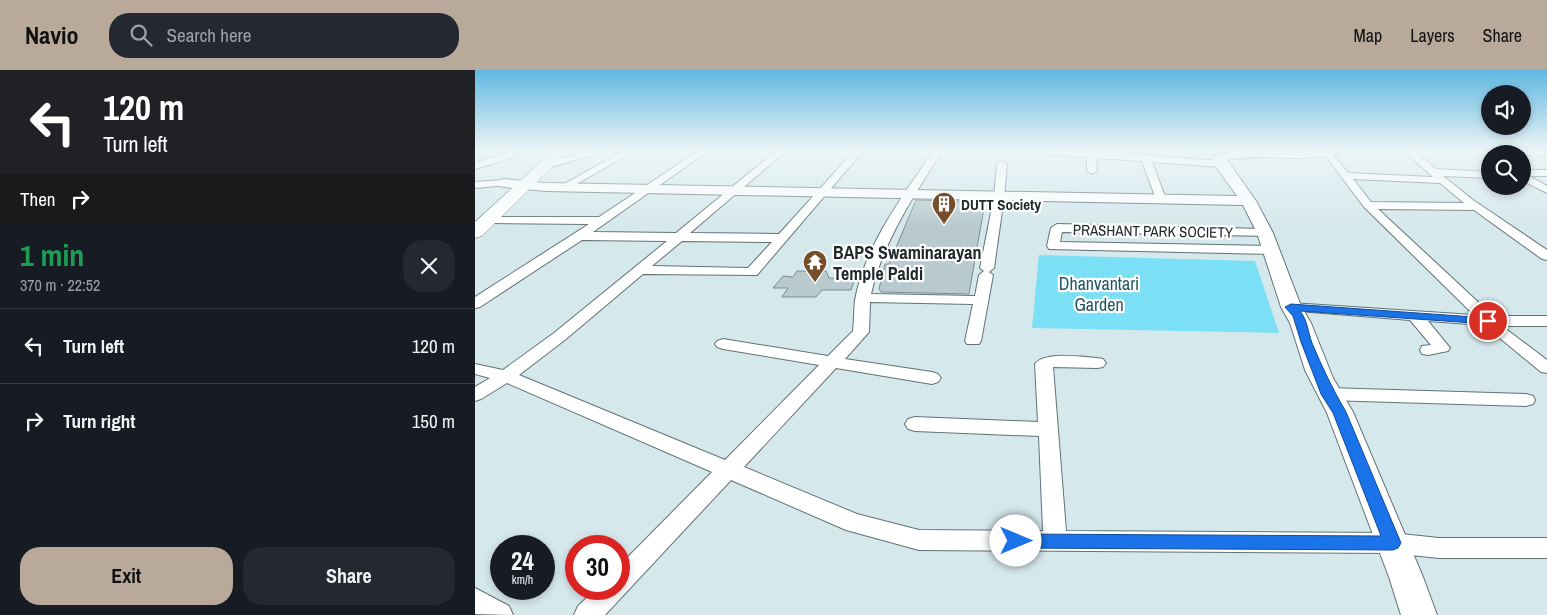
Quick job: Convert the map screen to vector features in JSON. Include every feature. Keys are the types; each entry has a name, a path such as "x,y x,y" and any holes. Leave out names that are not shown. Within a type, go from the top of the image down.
{"main road":[{"path":"486,200 504,183 508,176"},
{"path":"475,232 535,176"}],"street":[{"path":"564,187 583,176"},
{"path":"475,304 667,176"},
{"path":"475,395 506,376 560,336 753,176"},
{"path":"642,270 752,272 836,176"},
{"path":"630,572 861,332 863,298 874,259 921,176"},
{"path":"973,341 999,197 1001,176"},
{"path":"1153,176 1161,199"},
{"path":"1230,176 1248,201 1268,241 1291,307 1299,316 1327,394 1340,412 1393,543 1419,615"},
{"path":"1345,176 1368,205 1488,321 1547,368"},
{"path":"1356,176 1442,180"},
{"path":"1438,176 1477,207 1547,256"},
{"path":"1531,181 1547,190"},
{"path":"475,184 504,183 564,187 1248,201"},
{"path":"1368,205 1477,207"},
{"path":"488,220 602,221"},
{"name":"PRASHANT PARK SOCIETY","path":"1057,228 1268,241 1053,246 1057,228"},
{"path":"579,236 783,238"},
{"path":"863,298 980,300"},
{"path":"1291,307 1488,321 1547,321"},
{"path":"1415,316 1442,348 1428,350"},
{"path":"723,344 932,378"},
{"path":"1055,541 1044,364 1053,361 1097,363"},
{"path":"475,369 506,376 854,523 919,540 1393,543 1439,548 1547,548"},
{"path":"1327,394 1527,400"},
{"path":"915,424 1047,429"},
{"path":"475,600 500,615"},
{"path":"587,615 602,600"}],"green space":[{"name":"Dhanvantari Garden","path":"1039,255 1255,261 1279,333 1032,328"}],"building":[{"name":"DUTT Society","path":"916,200 985,202 969,294 881,292 879,289 885,264 889,264"},
{"name":"BAPS Swaminarayan Temple Paldi","path":"797,271 826,271 829,278 855,279 851,290 822,290 816,297 782,297 788,288 773,288 783,276 793,277"}],"place":[{"name":"DUTT Society","path":"944,225"},
{"name":"BAPS Swaminarayan Temple Paldi","path":"815,283"}],"route":[{"path":"1016,541 1393,543 1340,412 1327,394 1299,316 1291,307 1488,321"}]}
